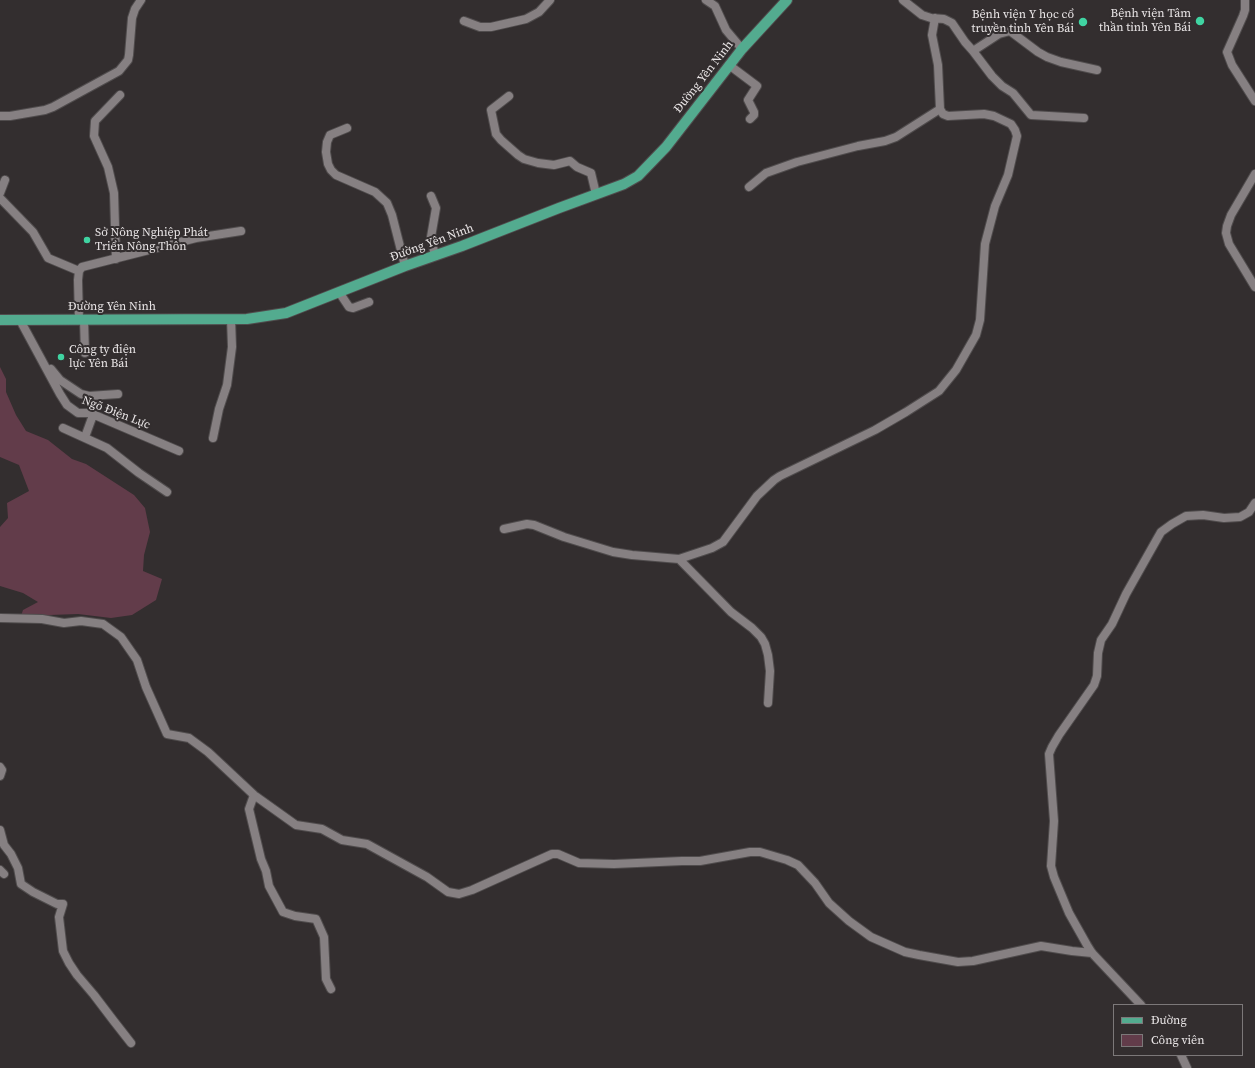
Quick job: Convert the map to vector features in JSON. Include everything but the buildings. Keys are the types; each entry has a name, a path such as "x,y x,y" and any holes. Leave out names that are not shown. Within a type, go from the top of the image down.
{"main road":[{"name":"Đường Yên Ninh","path":"0,320 231,320 286,313 405,266 624,184 638,176 666,147 742,49 787,0"}],"street":[{"path":"0,116 10,116 54,107 119,71 128,60 132,18 135,9 141,0"},
{"path":"464,22 480,27 491,27 526,19 539,12 550,0"},
{"path":"706,0 715,6 726,30 742,49"},
{"path":"903,0 927,17 949,21 992,76 1002,86 1013,93 1031,115 1084,118"},
{"path":"1245,0 1243,16 1227,52 1232,65 1255,101"},
{"path":"504,529 527,524 534,525 613,552 679,559 712,548 723,542 757,496 780,476 810,460 858,438 906,412 939,391 956,370 976,335 980,320 985,244 995,206 1008,174 1017,136 1016,130 1011,124 994,116 984,114 948,116 943,114 940,109 938,65 932,35 935,18"},
{"path":"973,51 999,34 1010,31 1047,57 1061,62 1096,70"},
{"path":"729,65 757,86 748,100 754,112 754,115 750,119"},
{"path":"116,259 114,193 108,167 94,136 95,121 120,96"},
{"path":"509,96 491,110 496,134 501,140 524,159 554,165 570,161 577,167 591,173 596,194"},
{"path":"749,187 766,173 797,162 896,137 940,109"},
{"path":"347,128 330,135 327,142 326,152 328,164 336,175 375,192 384,199 392,214 405,266"},
{"path":"1255,174 1231,215 1226,232 1229,244 1255,287"},
{"path":"0,193 5,180"},
{"path":"431,196 436,208 431,237 435,256"},
{"path":"0,198 33,232 48,258 79,271"},
{"path":"85,352 78,280 79,271 82,267 196,238 241,231"},
{"path":"339,292 349,307 353,308 369,302"},
{"name":"Ngõ Điện Lực","path":"20,320 67,405 78,413 90,413 179,451"},
{"path":"213,438 219,409 227,385 232,347 231,320"},
{"path":"39,355 60,380 81,394 89,396 118,394"},
{"path":"85,437 93,415"},
{"path":"63,428 107,448 139,473 167,492"},
{"path":"1140,1004 1092,953 1069,913 1052,873 1054,821 1049,754 1059,735 1094,685 1097,676 1098,653 1101,640 1112,624 1126,594 1162,532 1186,516 1203,515 1240,517 1245,515 1255,503"},
{"path":"679,559 731,612 761,637 765,644 769,660 770,671 768,703"},
{"path":"0,618 42,619 64,623 81,621 103,624 121,637 137,660 146,688 166,734 189,738 208,752 254,795 296,825 322,829 342,840 367,844 427,877 448,892 459,894 472,890 552,854 558,854 579,863 614,864 700,861 743,853 760,852 798,865 815,883 829,903 852,924 871,938 905,952 919,956 958,962 973,961 1041,946 1092,953"},
{"path":"0,767 2,770 0,776"},
{"path":"254,795 249,809 261,858 270,886 283,912 295,916 316,919 324,937 326,979 331,989"},
{"path":"0,830 4,845 11,854 18,868 21,884 32,892 57,904 63,904 59,917 63,950 68,963 131,1043"},
{"path":"1181,1056 1187,1068"}],"green space":[{"path":"0,367 6,379 6,392 16,415 26,431 48,440 72,459 86,464 134,495 145,508 150,532 144,555 143,571 162,579 156,600 132,615 111,618 78,614 21,616 23,610 38,602 23,593 0,586 0,527 8,518 7,503 29,491 19,465 0,457"}],"place":[{"name":"Bệnh viện Tâm thần tỉnh Yên Bái","path":"1200,21"},
{"name":"Bệnh viện Y học cổ truyền tỉnh Yên Bái","path":"1083,22"},
{"name":"Sở Nông Nghiệp Phát Triển Nông Thôn","path":"87,240"},
{"name":"Công ty điện lực Yên Bái","path":"61,357"}]}
